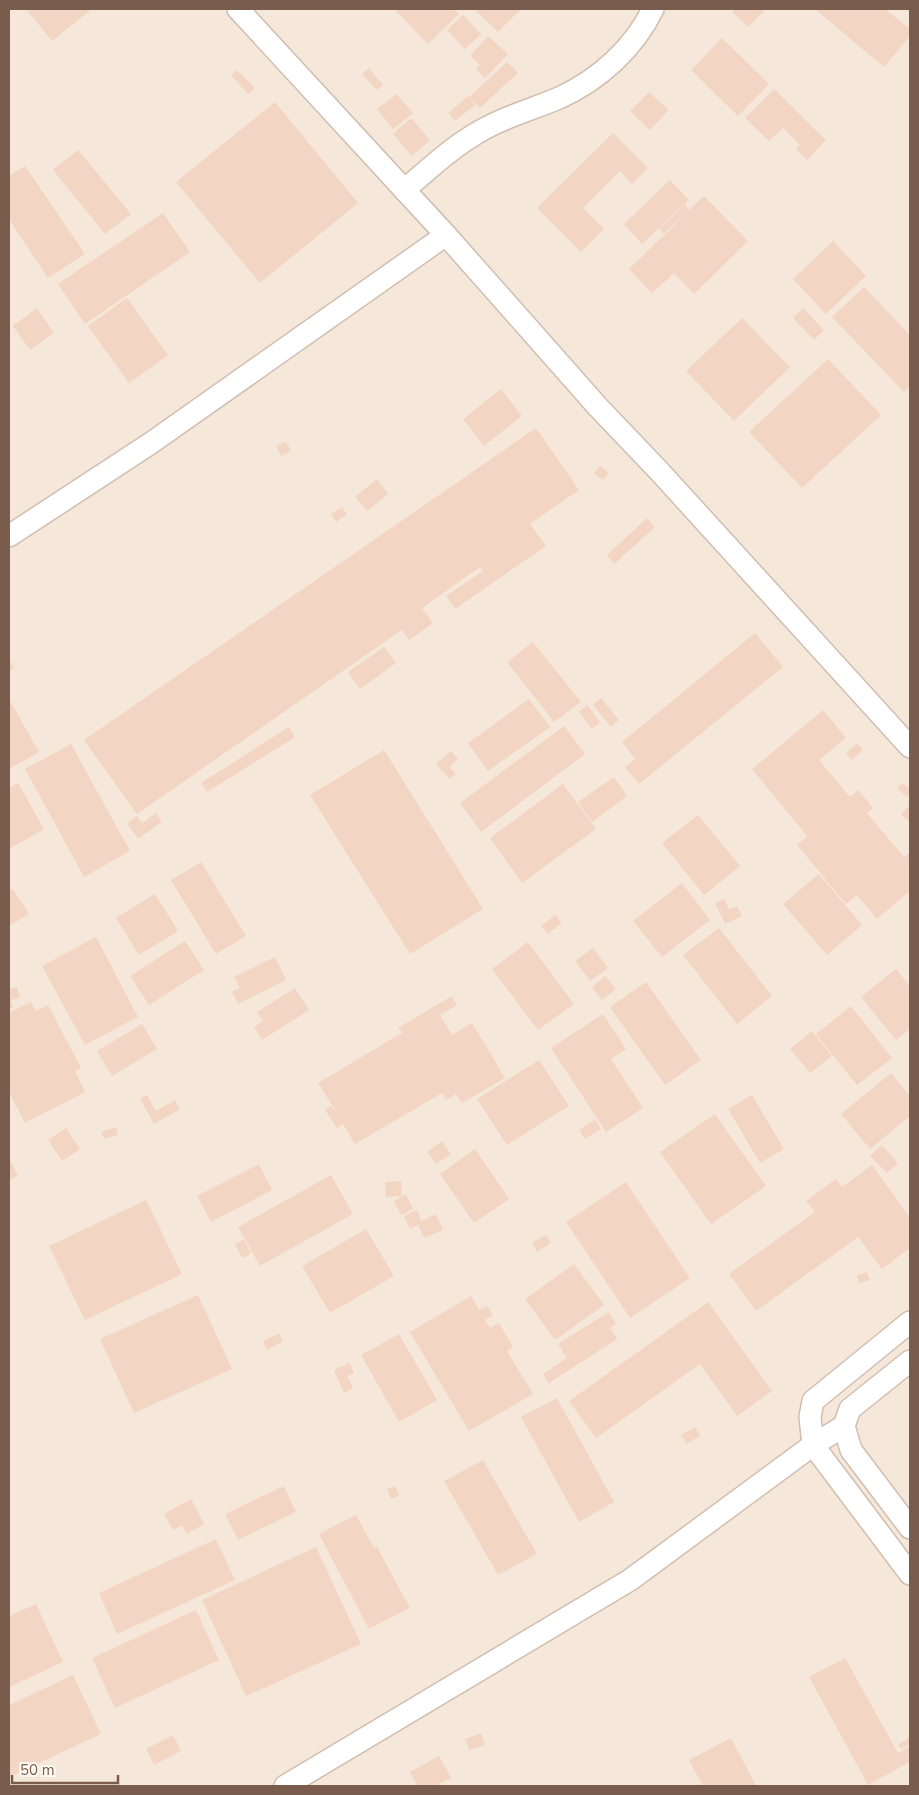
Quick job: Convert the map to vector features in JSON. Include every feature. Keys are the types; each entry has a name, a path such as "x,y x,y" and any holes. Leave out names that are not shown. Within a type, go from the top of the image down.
{"street":[{"path":"238,9 446,235 598,407 660,472 910,747"},
{"path":"404,190 468,138 509,116 559,98 594,80 632,43 654,9"},
{"path":"9,536 151,443 446,235"},
{"path":"908,1329 813,1401 810,1417 813,1445 910,1574"},
{"path":"910,1361 850,1410 844,1426 851,1450 910,1528"},
{"path":"285,1786 630,1580 813,1445 844,1426"}],"shaded area":[{"path":"9,9 910,9 910,1786 9,1786"}],"building":[{"path":"26,9 92,9 52,41"},
{"path":"394,9 454,9 459,14 428,44"},
{"path":"474,9 521,9 498,32"},
{"path":"735,9 766,9 748,27 732,12"},
{"path":"815,9 885,9 910,29 910,36 884,67"},
{"path":"463,15 481,34 465,49 447,30"},
{"path":"488,36 508,54 485,78 476,69 480,65 470,56"},
{"path":"722,38 769,84 738,116 691,70"},
{"path":"507,62 518,73 480,108 469,97"},
{"path":"369,68 383,85 377,90 362,74"},
{"path":"237,70 255,88 248,94 231,75"},
{"path":"774,89 826,140 807,160 796,149 800,145 783,128 769,141 745,118"},
{"path":"649,92 669,110 650,130 630,111"},
{"path":"397,94 413,113 393,129 377,109"},
{"path":"468,96 475,105 455,121 448,113"},
{"path":"275,102 358,203 260,283 176,182"},
{"path":"411,118 430,140 412,156 393,134"},
{"path":"613,133 648,168 632,184 620,171 583,208 604,229 581,252 537,208"},
{"path":"78,150 131,214 105,234 53,170"},
{"path":"25,166 85,254 48,278 9,219 9,176"},
{"path":"670,180 689,200 642,244 624,224"},
{"path":"704,196 748,241 694,294 674,273 652,293 629,269 687,213 663,234 659,229 685,205 689,210"},
{"path":"163,213 190,252 85,324 58,284"},
{"path":"833,241 866,276 826,314 793,279"},
{"path":"864,287 910,335 910,386 904,392 832,317"},
{"path":"127,298 168,355 129,383 88,326"},
{"path":"37,308 54,333 30,350 13,326"},
{"path":"803,308 824,330 814,340 793,318"},
{"path":"742,318 790,367 734,421 686,371"},
{"path":"828,359 881,415 802,488 749,432"},
{"path":"501,389 522,416 484,446 463,419"},
{"path":"536,428 579,490 530,524 546,546 455,609 446,596 483,571 480,567 422,608 433,623 409,640 402,630 137,814 84,740"},
{"path":"286,441 291,451 281,456 276,446"},
{"path":"600,466 609,473 603,480 594,474"},
{"path":"377,479 388,494 367,511 355,497"},
{"path":"342,507 347,514 336,522 331,514"},
{"path":"647,518 655,527 614,564 607,555"},
{"path":"755,633 783,667 639,784 625,767 635,759 622,742"},
{"path":"533,642 581,702 554,722 507,662"},
{"path":"384,647 396,663 360,689 348,672"},
{"path":"9,659 14,668 9,671"},
{"path":"601,698 619,720 611,727 593,705"},
{"path":"9,699 39,752 9,769"},
{"path":"529,699 550,727 488,771 468,743"},
{"path":"587,705 600,722 592,729 579,712"},
{"path":"823,710 846,738 819,760 850,797 858,790 873,808 867,813 904,857 910,852 910,891 877,919 857,895 846,904 797,845 807,836 752,769"},
{"path":"564,726 585,754 481,832 460,803"},
{"path":"289,727 295,737 207,792 201,783"},
{"path":"857,743 863,750 852,760 846,753"},
{"path":"71,744 130,851 84,877 25,769"},
{"path":"384,750 483,909 410,954 310,795"},
{"path":"451,751 458,759 449,767 456,774 450,779 436,764"},
{"path":"614,777 627,796 592,822 578,802"},
{"path":"18,783 44,829 9,849 9,788"},
{"path":"902,783 910,789 908,797 897,789"},
{"path":"563,784 596,829 522,883 490,838"},
{"path":"910,805 910,818 908,821 901,814"},
{"path":"156,813 162,822 138,839 127,823 137,816 142,823"},
{"path":"698,815 740,866 704,895 662,843"},
{"path":"201,862 246,936 216,954 171,880"},
{"path":"819,874 862,925 827,955 783,904"},
{"path":"682,883 710,920 662,957 633,921"},
{"path":"13,889 29,914 9,926 9,891"},
{"path":"155,894 178,931 139,955 116,918"},
{"path":"724,899 729,909 737,906 742,916 725,924 715,903"},
{"path":"555,915 562,923 548,934 541,926"},
{"path":"719,928 772,996 737,1024 683,955"},
{"path":"96,937 138,1017 85,1045 42,966"},
{"path":"185,941 204,970 149,1005 130,976"},
{"path":"528,942 574,1004 538,1030 492,969"},
{"path":"593,948 608,968 590,981 575,961"},
{"path":"275,957 286,980 238,1004 232,992 240,988 234,977"},
{"path":"896,969 910,986 910,1029 896,1040 861,997"},
{"path":"605,976 616,989 602,1000 592,987"},
{"path":"646,982 701,1060 665,1085 610,1007"},
{"path":"17,987 20,998 11,1000 13,1008 9,1009 9,989"},
{"path":"295,988 309,1010 262,1040 254,1027 263,1021 257,1012"},
{"path":"452,996 457,1005 440,1015 452,1035 472,1023 505,1078 462,1103 456,1094 446,1100 442,1093 355,1144 343,1124 337,1128 325,1110 331,1106 338,1115 318,1083 402,1033 398,1028"},
{"path":"31,1002 36,1011 48,1005 81,1068 75,1071 85,1092 25,1123 9,1092 9,1013"},
{"path":"851,1006 892,1058 857,1085 816,1034"},
{"path":"603,1014 626,1049 611,1059 643,1108 606,1132 551,1048"},
{"path":"142,1024 157,1049 112,1076 97,1051"},
{"path":"812,1031 832,1056 810,1073 790,1049"},
{"path":"539,1060 569,1106 507,1145 477,1099"},
{"path":"891,1073 910,1096 910,1116 870,1149 841,1114"},
{"path":"147,1095 156,1111 175,1100 180,1109 154,1124 140,1099"},
{"path":"752,1095 784,1149 760,1163 728,1109"},
{"path":"715,1114 766,1186 711,1224 660,1152"},
{"path":"595,1120 601,1129 585,1139 579,1130"},
{"path":"116,1127 118,1135 104,1139 101,1132"},
{"path":"66,1128 80,1149 62,1161 48,1140"},
{"path":"442,1141 451,1154 436,1164 427,1152"},
{"path":"882,1145 898,1163 887,1173 870,1156"},
{"path":"475,1149 509,1199 474,1223 440,1174"},
{"path":"9,1159 18,1175 9,1181"},
{"path":"259,1164 272,1190 211,1222 197,1196"},
{"path":"872,1165 910,1218 910,1248 882,1269 858,1237 756,1311 729,1274 815,1212 806,1201 836,1179 842,1187"},
{"path":"331,1175 353,1214 260,1266 238,1227"},
{"path":"401,1181 402,1196 386,1197 385,1182"},
{"path":"626,1182 690,1278 630,1318 566,1222"},
{"path":"406,1194 413,1209 401,1215 394,1201"},
{"path":"146,1200 182,1274 85,1320 49,1246"},
{"path":"417,1210 421,1221 436,1214 443,1230 424,1238 418,1225 410,1229 404,1216"},
{"path":"366,1229 394,1276 330,1313 302,1266"},
{"path":"546,1235 551,1243 537,1252 532,1243"},
{"path":"244,1239 251,1254 242,1258 235,1244"},
{"path":"574,1264 604,1305 555,1340 525,1299"},
{"path":"867,1272 870,1280 859,1283 857,1276"},
{"path":"198,1295 232,1369 134,1413 100,1339"},
{"path":"471,1296 479,1310 487,1306 493,1315 485,1320 490,1328 499,1323 513,1347 507,1351 533,1394 469,1431 410,1332"},
{"path":"708,1302 772,1391 737,1416 700,1364 596,1438 569,1401"},
{"path":"609,1312 616,1324 610,1328 617,1339 549,1383 543,1374 567,1358 558,1344"},
{"path":"279,1333 283,1341 267,1350 263,1341"},
{"path":"399,1334 437,1400 399,1422 361,1355"},
{"path":"350,1363 354,1373 347,1376 353,1388 344,1393 334,1370"},
{"path":"557,1398 614,1502 579,1522 521,1417"},
{"path":"695,1427 700,1436 686,1444 681,1435"},
{"path":"483,1460 537,1554 498,1575 444,1481"},
{"path":"284,1486 296,1512 238,1540 225,1514"},
{"path":"395,1486 399,1496 391,1499 387,1489"},
{"path":"191,1499 204,1524 187,1534 182,1525 173,1530 164,1514"},
{"path":"356,1515 374,1548 377,1547 410,1608 369,1629 319,1534"},
{"path":"216,1539 235,1580 117,1634 99,1593"},
{"path":"316,1547 361,1644 246,1696 202,1600"},
{"path":"36,1604 63,1662 9,1687 9,1616"},
{"path":"196,1610 219,1660 115,1708 92,1658"},
{"path":"845,1658 898,1753 910,1746 910,1762 868,1785 809,1677"},
{"path":"73,1675 101,1734 9,1777 9,1705"},
{"path":"481,1733 485,1745 469,1750 465,1739"},
{"path":"173,1735 181,1751 154,1765 146,1749"},
{"path":"910,1737 910,1744 901,1749 898,1745"},
{"path":"731,1738 756,1786 703,1786 689,1760"},
{"path":"439,1756 451,1778 435,1786 418,1786 410,1772"}]}
